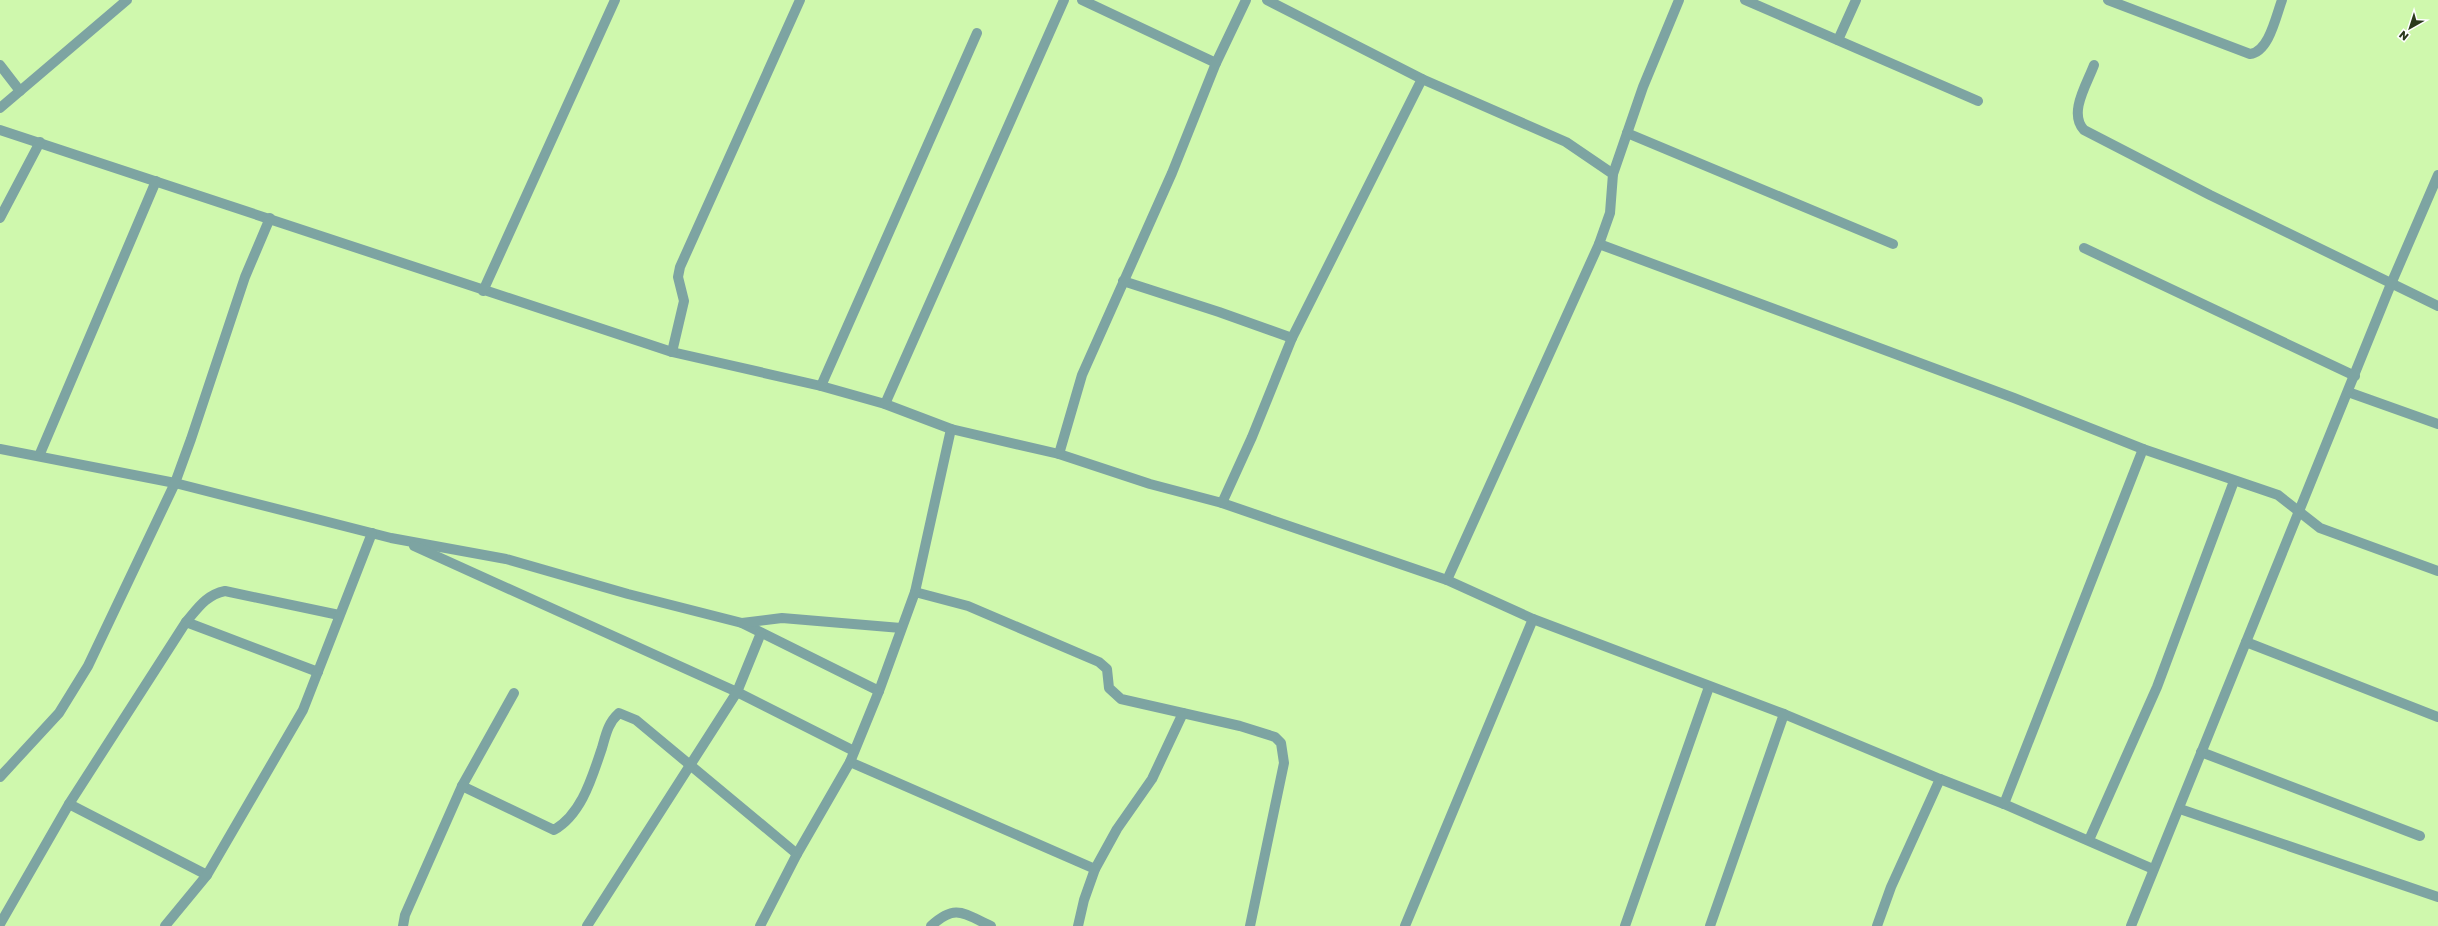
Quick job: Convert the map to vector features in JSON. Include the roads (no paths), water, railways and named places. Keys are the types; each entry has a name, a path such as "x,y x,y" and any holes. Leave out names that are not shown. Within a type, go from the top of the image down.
{"street":[{"path":"483,291 615,0"},
{"path":"672,352 684,301 678,277 680,267 800,0"},
{"path":"885,404 1064,0"},
{"path":"1082,0 1216,63"},
{"path":"1059,454 1082,375 1172,173 1216,63 1246,0"},
{"path":"1267,0 1422,79 1566,142 1613,174"},
{"path":"1447,580 1600,244 1610,213 1613,174 1643,87 1679,0"},
{"path":"1745,0 1978,101"},
{"path":"1838,40 1856,0"},
{"path":"2108,0 2250,54 2255,54 2264,46 2282,0"},
{"path":"0,108 124,1"},
{"path":"821,386 977,33"},
{"path":"0,65 20,91"},
{"path":"2094,65 2077,111 2079,125 2084,130 2391,284 2438,306"},
{"path":"1222,503 1252,437 1292,338 1422,79"},
{"path":"0,130 270,218 483,291 672,352 821,386 885,404 951,429 1059,454 1150,484 1222,503 1447,580 1533,619 1709,687 1784,714 2004,804 2153,869"},
{"path":"1627,133 1893,244"},
{"path":"0,218 40,142"},
{"path":"2131,926 2153,869 2180,809 2201,752 2355,376 2391,284 2438,175"},
{"path":"39,456 156,181"},
{"path":"0,777 59,713 88,666 174,483 191,439 244,277 270,218"},
{"path":"1600,244 2014,398 2142,450 2278,495 2320,528 2438,571"},
{"path":"2084,248 2355,376"},
{"path":"1123,281 1219,312 1292,338"},
{"path":"2348,392 2438,424"},
{"path":"760,926 797,854 850,762 879,691 915,592 951,429"},
{"path":"0,449 174,483 372,533 506,559 628,594 742,624 879,691"},
{"path":"2004,804 2065,642 2142,450"},
{"path":"2089,840 2157,688 2234,481"},
{"path":"165,926 207,875 303,710 372,533"},
{"path":"400,539 737,692 854,752"},
{"path":"0,924 69,804 186,622 204,600 215,593 225,591 339,615"},
{"path":"915,592 968,606 1098,662 1107,669 1109,688 1121,699 1240,726 1275,737 1281,743 1284,763 1250,926"},
{"path":"742,624 782,618 901,628"},
{"path":"1405,926 1533,619"},
{"path":"186,622 318,672"},
{"path":"587,926 737,692 761,633"},
{"path":"2246,642 2438,717"},
{"path":"1625,926 1709,687"},
{"path":"403,926 405,915 462,786 514,693"},
{"path":"462,786 554,830 565,824 590,783 610,721 620,713 636,720 690,767 797,854"},
{"path":"1078,926 1084,900 1095,869 1117,829 1152,779 1183,713"},
{"path":"1710,926 1784,714"},
{"path":"2201,752 2420,836"},
{"path":"850,762 1095,869"},
{"path":"1878,926 1891,887 1940,779"},
{"path":"69,804 207,875"},
{"path":"2180,809 2438,897"},
{"path":"930,926 942,915 958,911 991,926"}]}
